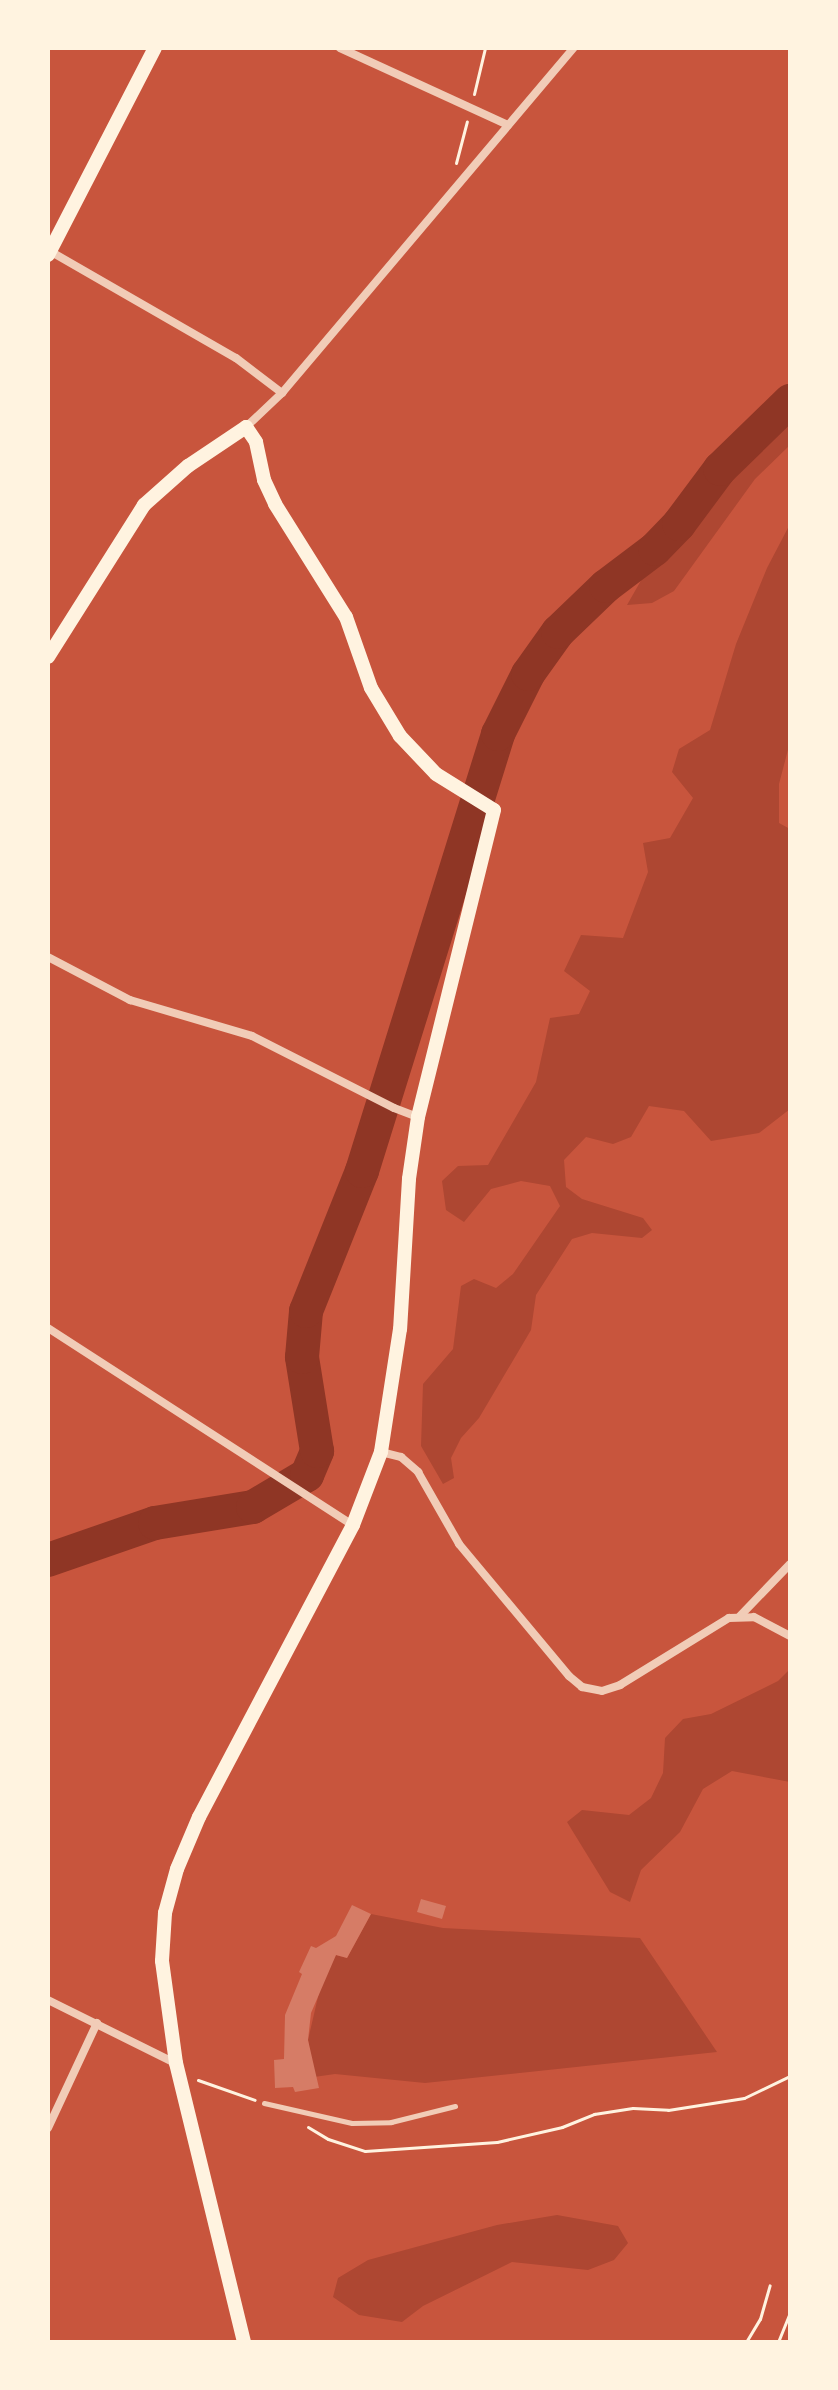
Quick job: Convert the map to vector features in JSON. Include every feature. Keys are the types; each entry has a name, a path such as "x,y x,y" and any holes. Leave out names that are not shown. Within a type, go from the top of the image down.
{"main road":[{"path":"49,252 155,48"},
{"path":"48,657 144,505 188,466 246,427 256,442 264,480 275,504 346,617 371,688 400,736 436,774 494,810 418,1117 409,1179 400,1329 381,1452 353,1525 199,1817 177,1869 165,1913 162,1961 176,2063 244,2342"}],"street":[{"path":"340,48 508,125"},
{"path":"246,427 282,393 574,48"},
{"path":"49,252 236,358 282,393"},
{"path":"48,957 130,1000 252,1036 394,1108 418,1117"},
{"path":"48,1328 353,1525"},
{"path":"381,1452 401,1457 418,1472 459,1544 569,1676 582,1687 602,1691 620,1685 705,1630 740,1616 790,1564"},
{"path":"740,1616 754,1617 790,1636"},
{"path":"48,2000 176,2063"},
{"path":"48,2128 97,2023"}],"lane":[{"path":"264,2103 352,2123 391,2122 455,2106"}],"path":[{"path":"176,2063 204,2084 264,2103"},
{"path":"302,2124 328,2139 365,2151 497,2142 562,2127 594,2114 633,2108 668,2110 744,2098 790,2076"},
{"path":"746,2342 760,2319 770,2285"},
{"path":"778,2342 790,2313"}],"shaded area":[{"path":"790,421 790,445 755,479 674,591 652,603 627,605 647,570 705,504"},
{"path":"790,524 790,742 779,784 779,823 790,829 790,1109 759,1133 711,1141 684,1111 649,1106 631,1137 613,1144 586,1137 564,1160 566,1187 582,1199 643,1218 652,1230 642,1238 592,1233 572,1239 536,1295 531,1330 479,1418 461,1438 451,1458 454,1478 443,1484 421,1446 423,1384 453,1349 461,1286 474,1279 496,1288 513,1274 560,1206 550,1186 521,1181 491,1189 464,1222 446,1210 442,1181 458,1166 488,1165 536,1082 550,1018 579,1014 590,991 564,971 581,935 623,938 648,872 643,843 670,838 693,798 672,772 679,749 710,730 736,644 767,568"},
{"path":"790,1669 790,1782 732,1771 703,1789 680,1832 641,1870 630,1902 610,1892 567,1822 582,1810 629,1815 651,1798 663,1773 665,1738 683,1719 711,1714 778,1681"},
{"path":"371,1914 443,1928 640,1938 717,2052 425,2083 335,2074 314,2077 308,2040 321,1984 336,1955 347,1958"},
{"path":"557,2215 618,2226 628,2243 614,2260 588,2270 512,2262 423,2306 402,2322 359,2315 333,2297 338,2278 368,2260 497,2225"}],"building":[{"path":"421,1899 446,1906 442,1919 417,1912"},
{"path":"352,1905 371,1914 347,1958 336,1955 311,2013 308,2040 319,2088 295,2092 293,2087 275,2088 274,2060 284,2059 285,2015 302,1974 299,1972 311,1946 316,1948 336,1936"}],"waterway":[{"path":"48,1560 155,1523 253,1507 307,1475 317,1451 302,1357 306,1311 362,1171 498,734 528,674 558,632 606,586 655,549 679,524 720,469 790,401"}]}
